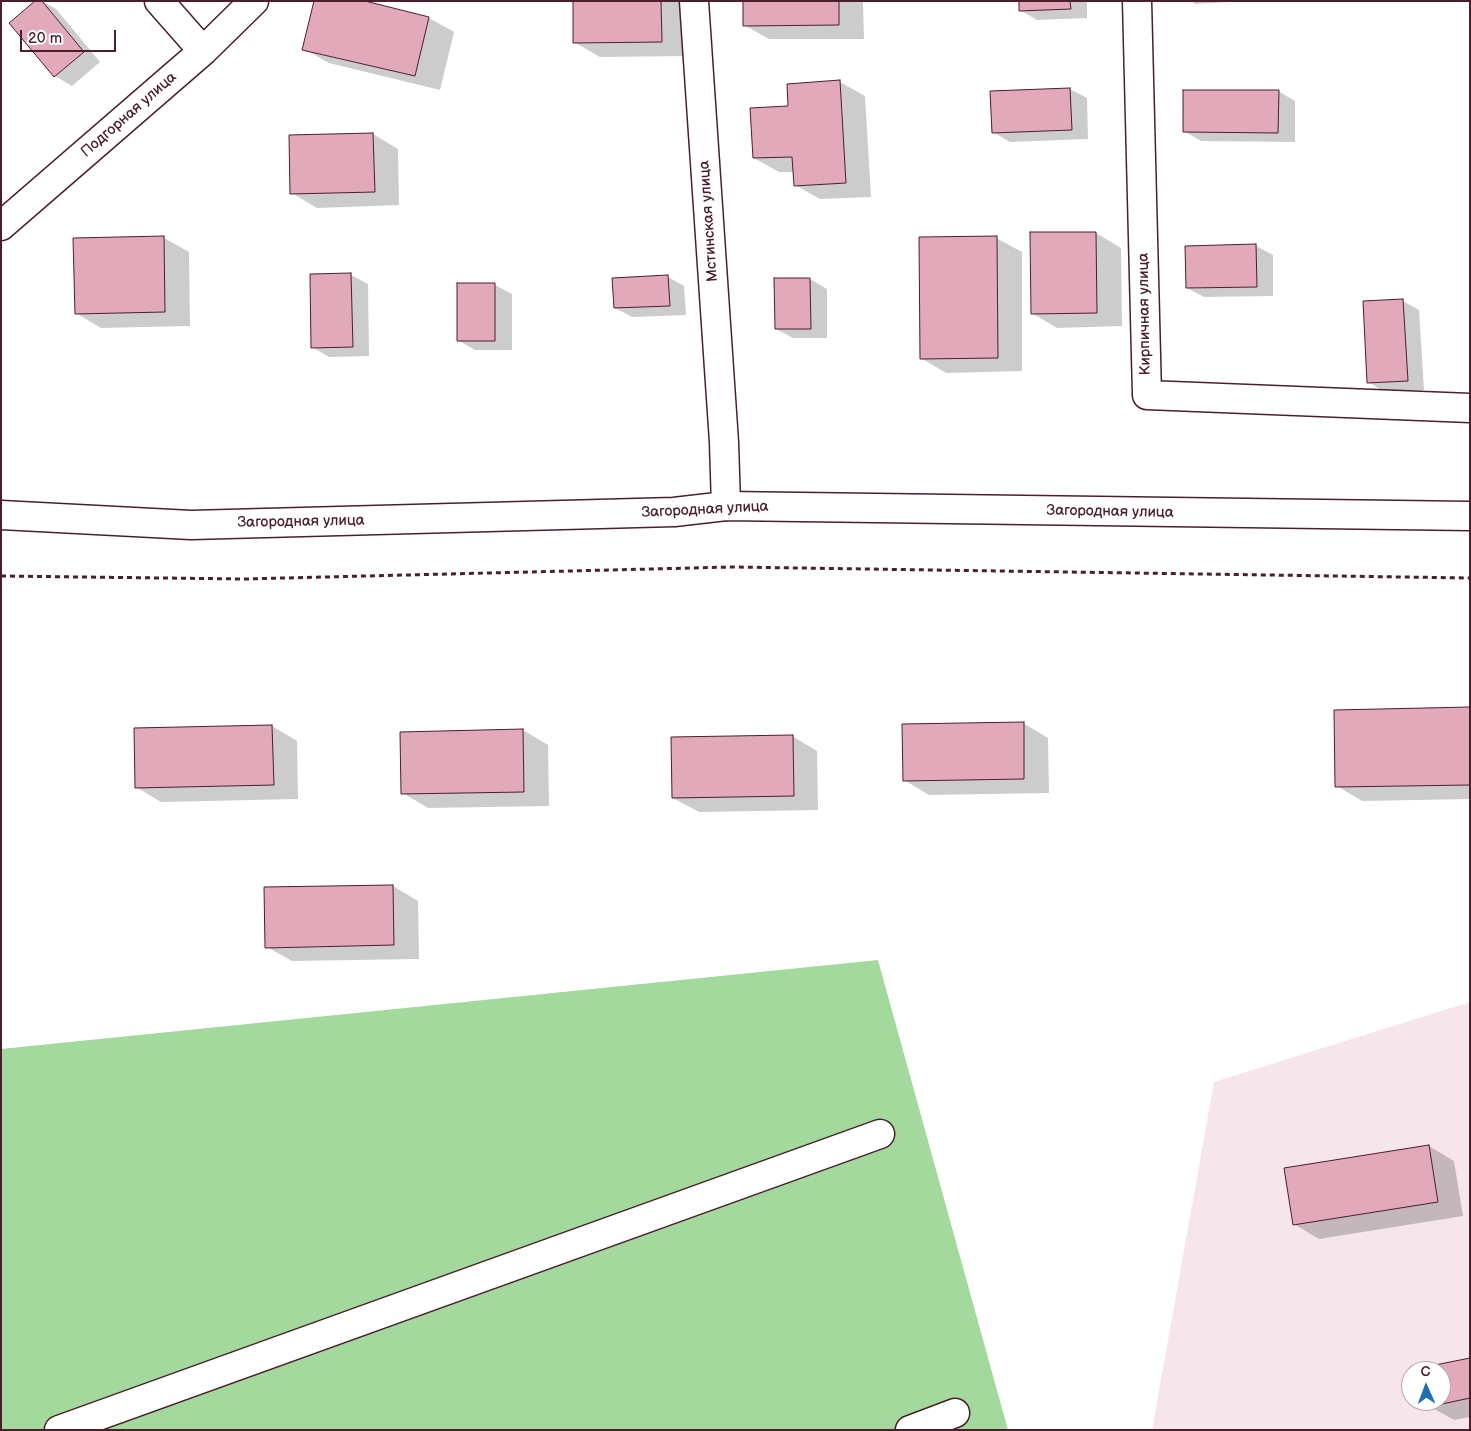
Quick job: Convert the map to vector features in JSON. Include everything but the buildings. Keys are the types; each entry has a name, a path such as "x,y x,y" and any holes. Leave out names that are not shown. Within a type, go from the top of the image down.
{"street":[{"path":"159,1 203,52"},
{"name":"Подгорная улица","path":"1,226 203,52 254,1"},
{"name":"Мстинская улица","path":"694,1 724,442 726,506"},
{"name":"Кирпичная улица","path":"1137,1 1147,394 1470,408"},
{"name":"Загородная улица","path":"1,515 191,525 674,512 726,506 1470,516"},
{"path":"59,1430 880,1134"},
{"path":"910,1430 955,1413"}],"path":[{"path":"1,576 244,579 732,566 1470,578"}],"shaded area":[{"path":"1470,1002 1470,1430 1152,1430 1214,1082"}],"green space":[{"path":"878,960 1008,1430 1,1430 1,1049"}]}
